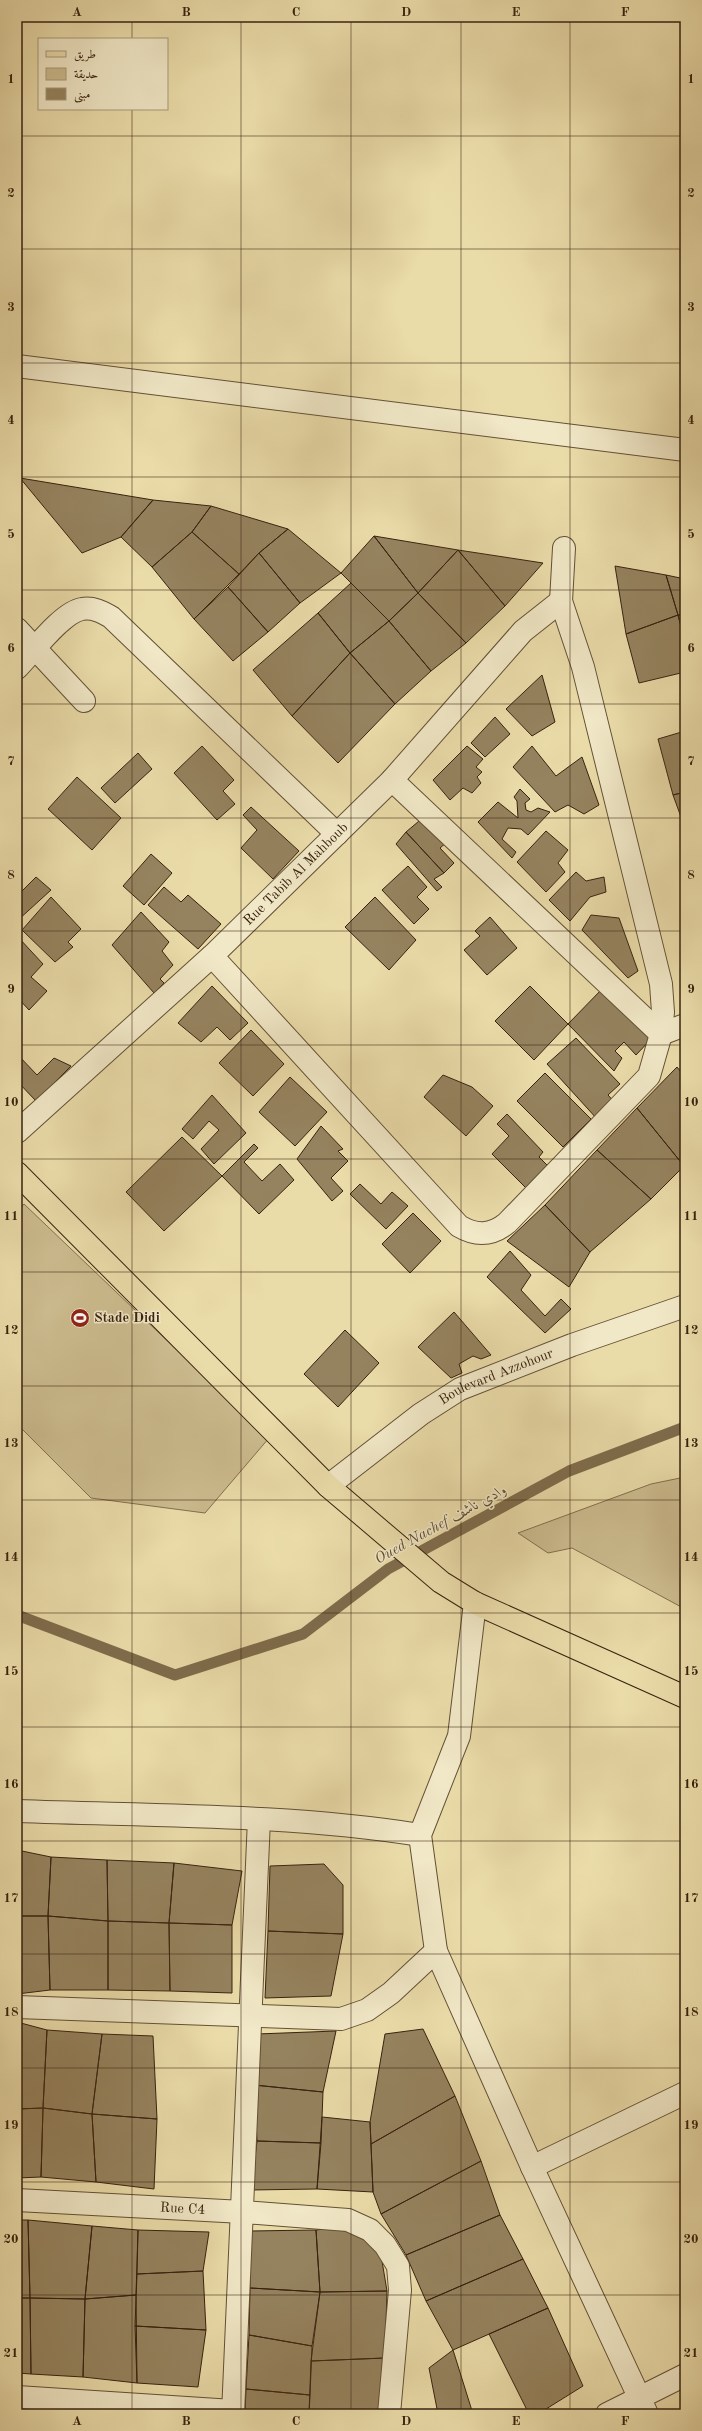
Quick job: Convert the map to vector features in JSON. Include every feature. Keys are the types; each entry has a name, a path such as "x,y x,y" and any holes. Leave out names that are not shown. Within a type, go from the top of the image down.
{"main road":[{"path":"17,1173 328,1486 441,1582 474,1603 685,1697"}],"street":[{"path":"17,366 685,450"},
{"path":"212,956 459,1226 478,1234 499,1229 507,1222 649,1076 661,1034 663,1012 661,984 583,667 561,601 564,548"},
{"name":"Rue Tabib Al Mahboub","path":"17,1132 212,956 337,834 392,780 523,631 561,601"},
{"path":"17,668 71,613 81,609 100,611 111,617 337,834"},
{"path":"17,629 84,701"},
{"path":"392,780 661,1034"},
{"path":"661,1034 685,1025"},
{"name":"Boulevard Azzohour","path":"328,1486 421,1414 460,1389 572,1344 685,1306"},
{"path":"474,1603 459,1736 420,1835 436,1951 532,2167 643,2406"},
{"path":"17,1811 259,1819 369,1827 420,1835"},
{"path":"17,2397 233,2413 243,2212 259,1819"},
{"path":"17,2008 341,2019 367,2010 391,1993 436,1951"},
{"path":"532,2167 685,2093"},
{"name":"Rue C4","path":"17,2200 243,2212 348,2220 370,2230 385,2245 398,2266 400,2290 389,2414"},
{"path":"607,2414 643,2406 685,2376"}],"green space":[{"name":"Stade Didi","path":"24,1204 269,1438 205,1513 91,1498 17,1424 17,1212"},
{"path":"685,1477 685,1609 572,1548 548,1553 518,1533 651,1484"}],"building":[{"path":"20,478 153,500 121,537 82,553"},
{"path":"153,500 211,506 192,532 152,567 121,537"},
{"path":"211,506 288,529 259,553 239,574 192,532"},
{"path":"288,529 341,573 300,603 259,553"},
{"path":"192,532 239,574 194,619 152,567"},
{"path":"374,536 418,593 389,621 341,573"},
{"path":"374,536 458,550 418,593"},
{"path":"458,550 543,563 505,606"},
{"path":"458,550 505,606 466,643 418,593"},
{"path":"259,553 300,603 268,632 228,587"},
{"path":"615,566 666,575 678,615 626,634"},
{"path":"666,575 685,579 685,615 678,615"},
{"path":"351,583 389,621 350,653 318,613"},
{"path":"228,587 268,632 233,661 194,619"},
{"path":"418,593 466,643 431,671 389,621"},
{"path":"318,613 350,653 292,716 253,670"},
{"path":"678,615 685,615 685,642"},
{"path":"678,615 685,642 685,672 639,683 626,634"},
{"path":"389,621 431,671 395,704 350,653"},
{"path":"350,653 395,704 338,763 292,716"},
{"path":"542,675 555,722 532,736 506,709"},
{"path":"495,717 510,734 485,757 471,743"},
{"path":"685,731 685,792 673,795 658,739"},
{"path":"202,746 234,780 223,791 235,804 217,820 174,773"},
{"path":"467,746 483,759 476,767 482,772 477,777 481,783 472,793 463,788 450,800 433,780"},
{"path":"532,746 556,776 582,757 599,805 584,814 568,805 555,812 513,767"},
{"path":"138,753 152,769 115,803 101,788"},
{"path":"77,777 121,818 92,850 48,809"},
{"path":"520,789 530,799 525,803 526,810 531,812 538,808 550,812 528,835 521,829 508,828 502,839 516,852 512,858 478,822 498,802 518,818 517,801 514,797"},
{"path":"685,792 685,828 673,795"},
{"path":"251,807 299,851 273,879 241,848 257,830 243,815"},
{"path":"425,816 447,842 440,848 454,863 444,873 406,832"},
{"path":"546,831 568,850 558,863 565,872 546,892 517,862"},
{"path":"406,832 444,873 434,879 442,887 437,891 396,844"},
{"path":"151,854 172,873 144,905 123,886"},
{"path":"408,866 427,887 417,897 429,909 414,924 382,890"},
{"path":"576,872 586,881 604,877 606,892 590,897 570,921 549,900"},
{"path":"36,877 51,890 17,921 17,896"},
{"path":"164,887 181,902 188,895 221,924 198,949 148,905"},
{"path":"51,897 81,929 68,942 73,947 55,962 22,930"},
{"path":"375,897 416,940 389,970 345,927"},
{"path":"141,912 169,942 162,951 173,965 160,979 164,983 154,993 112,945"},
{"path":"591,915 619,918 638,971 628,978 582,930"},
{"path":"490,917 517,948 487,975 464,950 480,936 475,931"},
{"path":"18,937 43,964 31,977 47,991 29,1010 17,997"},
{"path":"212,986 248,1023 230,1040 217,1027 201,1042 178,1023"},
{"path":"530,986 568,1024 534,1060 495,1021"},
{"path":"604,987 654,1036 636,1055 624,1042 615,1051 622,1058 614,1071 568,1024"},
{"path":"251,1030 284,1064 253,1096 219,1063"},
{"path":"576,1038 620,1084 608,1095 616,1104 598,1120 547,1064"},
{"path":"17,1054 37,1075 54,1058 71,1066 36,1101 17,1081"},
{"path":"677,1067 685,1077 684,1166 637,1108"},
{"path":"545,1073 591,1119 563,1147 517,1101"},
{"path":"443,1075 472,1087 493,1106 466,1136 424,1097"},
{"path":"290,1077 327,1112 295,1146 259,1112"},
{"path":"212,1095 246,1133 214,1164 201,1149 219,1130 209,1121 193,1139 182,1129"},
{"path":"637,1108 684,1166 651,1199 597,1150"},
{"path":"507,1114 543,1152 539,1157 548,1166 526,1188 492,1154 509,1136 497,1124"},
{"path":"321,1126 343,1149 338,1151 348,1161 331,1178 343,1191 332,1201 297,1159"},
{"path":"182,1137 222,1176 164,1231 126,1192"},
{"path":"254,1144 258,1148 244,1162 262,1181 280,1164 294,1180 259,1214 222,1176"},
{"path":"597,1150 651,1199 590,1252 545,1205"},
{"path":"360,1184 381,1204 392,1192 408,1206 386,1229 350,1194"},
{"path":"545,1205 590,1252 569,1287 507,1241"},
{"path":"413,1213 441,1241 410,1273 382,1244"},
{"path":"510,1251 531,1275 521,1290 545,1316 561,1299 571,1309 545,1333 487,1277"},
{"path":"454,1312 491,1355 481,1359 473,1356 459,1364 462,1373 451,1378 418,1347"},
{"path":"345,1330 379,1363 338,1407 304,1374"},
{"path":"17,1850 51,1857 48,1916 17,1916"},
{"path":"51,1857 107,1860 108,1921 48,1916"},
{"path":"107,1860 174,1863 169,1923 108,1921"},
{"path":"174,1863 242,1871 232,1925 169,1923"},
{"path":"324,1864 343,1885 343,1934 268,1931 270,1866"},
{"path":"17,1916 48,1916 50,1990 17,1994"},
{"path":"48,1916 108,1921 108,1990 50,1990"},
{"path":"108,1921 169,1923 170,1991 108,1990"},
{"path":"169,1923 232,1925 232,1993 170,1991"},
{"path":"268,1931 343,1934 331,1996 265,1998"},
{"path":"17,2022 47,2030 43,2108 17,2109"},
{"path":"423,2029 455,2096 371,2144 370,2122 385,2034"},
{"path":"47,2030 102,2034 92,2114 43,2108"},
{"path":"336,2031 323,2092 254,2085 257,2034"},
{"path":"102,2034 153,2036 157,2119 92,2114"},
{"path":"254,2085 323,2092 321,2143 257,2141"},
{"path":"455,2096 481,2161 381,2214 373,2192 371,2144"},
{"path":"43,2108 41,2177 17,2178 17,2109"},
{"path":"43,2108 92,2114 96,2182 41,2177"},
{"path":"92,2114 157,2119 154,2189 96,2182"},
{"path":"322,2117 370,2122 373,2192 317,2189"},
{"path":"257,2141 321,2143 317,2189 251,2190"},
{"path":"481,2161 500,2215 406,2255 381,2214"},
{"path":"500,2215 523,2259 426,2301 406,2255"},
{"path":"17,2220 28,2220 30,2298 17,2298"},
{"path":"28,2220 92,2226 85,2299 30,2298"},
{"path":"92,2226 138,2230 136,2295 85,2299"},
{"path":"342,2227 380,2249 387,2291 320,2292 316,2230"},
{"path":"138,2230 209,2232 203,2271 137,2274"},
{"path":"316,2230 320,2292 250,2288 250,2231"},
{"path":"523,2259 548,2308 453,2350 426,2301"},
{"path":"203,2271 206,2330 135,2326 137,2274"},
{"path":"250,2288 320,2292 312,2346 249,2335"},
{"path":"387,2291 385,2358 311,2361 320,2292"},
{"path":"136,2295 137,2383 83,2377 85,2299"},
{"path":"17,2298 30,2298 31,2374 17,2373"},
{"path":"30,2298 85,2299 83,2377 31,2374"},
{"path":"548,2308 583,2386 538,2414 529,2414 489,2334"},
{"path":"135,2326 206,2330 198,2387 137,2383"},
{"path":"249,2335 312,2346 310,2395 246,2389"},
{"path":"453,2350 473,2414 438,2414 429,2368"},
{"path":"385,2358 382,2414 309,2414 311,2361"},
{"path":"246,2389 310,2395 309,2414 245,2414"}],"waterway":[{"name":"Oued Nachef وادي ناشف","path":"17,1615 175,1675 303,1634 388,1569 569,1471 685,1427"}],"place":[{"name":"Stade Didi","path":"80,1318"}]}
